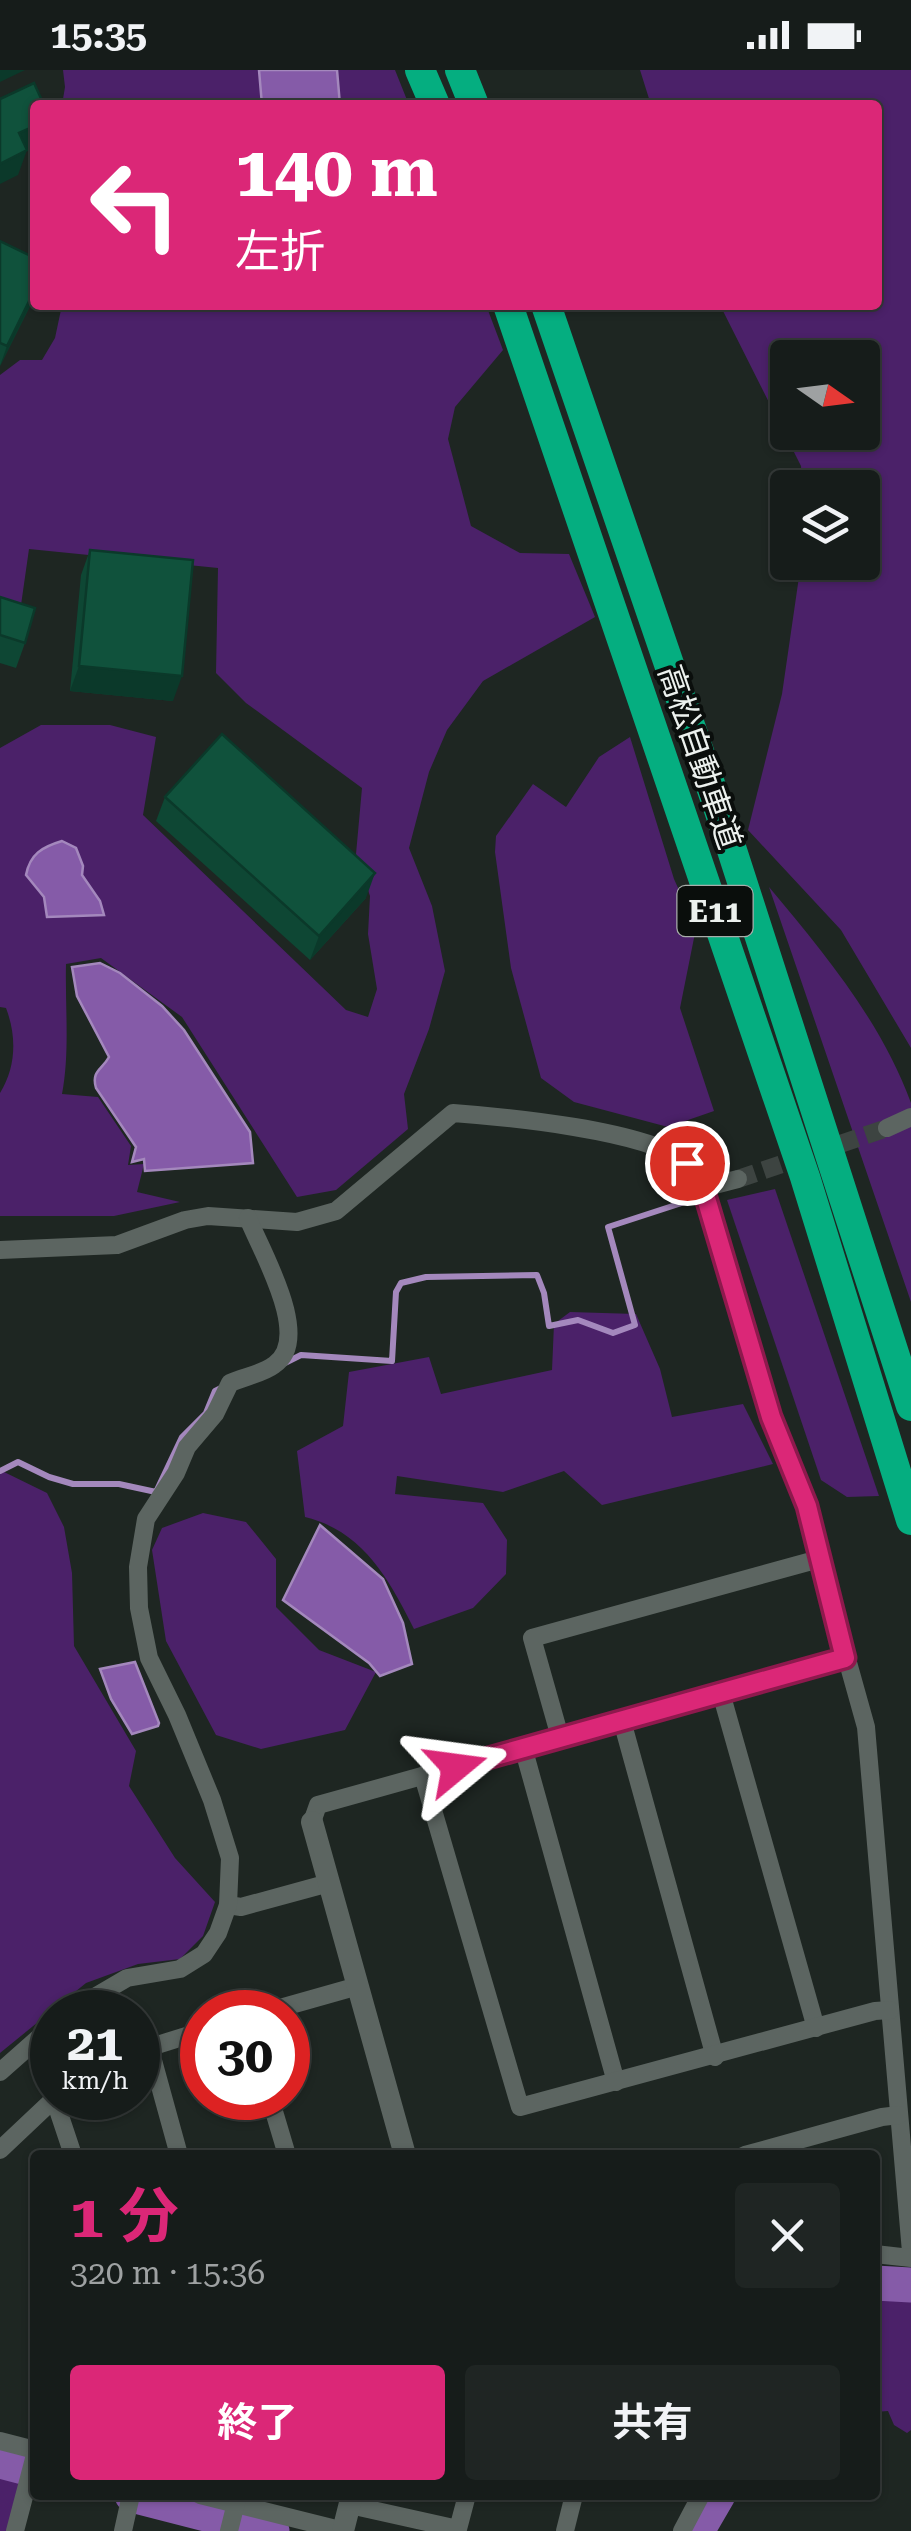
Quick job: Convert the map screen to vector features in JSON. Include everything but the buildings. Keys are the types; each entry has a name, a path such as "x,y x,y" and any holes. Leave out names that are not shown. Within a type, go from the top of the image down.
{"highway":[{"path":"420,70 433,100"},
{"path":"460,70 472,100"},
{"name":"高松自動車道","path":"510,310 805,1177 911,1520"},
{"name":"高松自動車道","path":"548,310 719,810 911,1406"}],"street":[{"path":"0,1250 117,1246 184,1220 208,1216 297,1222 336,1211 453,1113 609,1134 658,1148 687,1163 703,1188 771,1417 807,1506 866,1727 911,2255 880,2254"},
{"path":"888,1128 911,1117"},
{"path":"703,1188 738,1179"},
{"path":"106,1990 127,1978 180,1970 204,1954 218,1933 228,1905 230,1858 212,1800 149,1658 139,1608 138,1567 146,1519 176,1473 187,1446 215,1414 230,1383 275,1365 284,1354 288,1339 283,1302 274,1270 248,1218"},
{"path":"560,1737 532,1638 819,1559"},
{"path":"403,2150 312,1822 318,1806 845,1658"},
{"path":"722,1693 816,2028"},
{"path":"622,1721 715,2056"},
{"path":"524,1748 616,2082"},
{"path":"423,1776 520,2108 890,2010"},
{"path":"228,1905 241,1907 329,1883"},
{"path":"310,2000 358,1986"},
{"path":"0,2072 30,2045"},
{"path":"160,2099 177,2150"},
{"path":"763,2150 882,2116 899,2115"},
{"path":"0,2150 32,2120"},
{"path":"62,2120 71,2150"},
{"path":"277,2120 286,2150"},
{"path":"0,2442 30,2459"},
{"path":"15,2531 30,2473"},
{"path":"123,2531 130,2500"},
{"path":"208,2500 233,2515 344,2531 351,2500 458,2529 466,2500"},
{"path":"565,2531 573,2500"},
{"path":"682,2531 699,2500"}],"shaded area":[{"path":"63,70 259,70 262,100 63,100"},
{"path":"259,70 337,70 340,100 262,100"},
{"path":"337,70 395,70 407,100 340,100"},
{"path":"640,70 911,70 911,1048 841,930 748,830 782,694 799,580 880,580 880,470 801,470 793,450 880,450 880,340 770,340 770,404 723,310 882,310 882,100 649,100"},
{"path":"61,310 488,310 503,350 455,407 448,439 471,526 520,553 569,554 595,617 483,681 447,730 429,772 409,848 432,906 445,971 429,1029 404,1094 408,1129 336,1190 297,1197 182,1017 101,958 66,964 67,1046 62,1094 98,1097 131,1146 128,1165 144,1164 137,1192 180,1202 114,1216 0,1216 0,1093 12,1062 13,1041 6,1008 0,1007 0,748 41,725 110,725 156,737 143,815 346,1010 368,1017 377,989 368,934 370,896 356,854 362,788 246,703 216,673 218,568 29,549 20,612 0,607 0,375 20,360 42,360 55,338","holes":["82,875 100,901 44,898 37,885"]},
{"path":"630,737 674,879 696,928 680,1008 714,1111 668,1127 574,1102 541,1078 511,968 495,852 496,836 533,784 566,807 599,757"},
{"path":"62,841 76,848 82,875 100,901 104,915 47,917 44,897 26,875 38,852"},
{"path":"769,887 867,1016 911,1103 911,1302"},
{"path":"100,963 120,973 162,1006 184,1030 250,1132 253,1163 145,1171 144,1159 132,1162 136,1147 96,1088 96,1074 109,1057 77,996 72,967"},
{"path":"775,1189 879,1496 847,1497 821,1480 727,1200"},
{"path":"570,1312 636,1314 660,1369 672,1417 743,1404 773,1464 602,1505 564,1471 503,1492 397,1476 395,1494 483,1503 507,1540 506,1574 473,1608 414,1629 384,1575 358,1545 343,1533 305,1517 297,1451 343,1426 349,1372 429,1357 441,1394 552,1370 554,1324"},
{"path":"0,1470 47,1493 64,1527 72,1573 74,1646 136,1751 129,1786 175,1858 215,1902 203,1936 180,1959 138,1964 86,1983 77,1990 30,1990 30,2029 0,2053"},
{"path":"203,1513 246,1522 276,1559 276,1607 319,1650 376,1672 345,1730 261,1749 216,1735 166,1641 152,1550 162,1528"},
{"path":"320,1525 383,1579 403,1623 412,1664 380,1676 369,1663 283,1600"},
{"path":"135,1662 159,1723 132,1734 111,1699 100,1669"},
{"path":"880,2291 911,2293 911,2430 907,2433 894,2425 888,2411 880,2412"},
{"path":"0,2471 21,2476 8,2531 0,2531"}],"waterway":[{"path":"285,1363 301,1355 392,1361 396,1292 401,1283 426,1277 537,1275 549,1326 578,1320 613,1333 635,1325 608,1227 694,1199"},
{"path":"0,1471 18,1462 73,1484 119,1484 156,1492 182,1437 206,1413 215,1391 221,1388"},
{"path":"880,2283 911,2285"},
{"path":"0,2461 30,2469"},
{"path":"151,2500 272,2531"},
{"path":"697,2531 715,2500"}],"tunnel":[{"path":"738,1179 887,1128"}],"route":[{"path":"456,1767 845,1658 807,1506 771,1417 703,1188 687,1163"}]}
